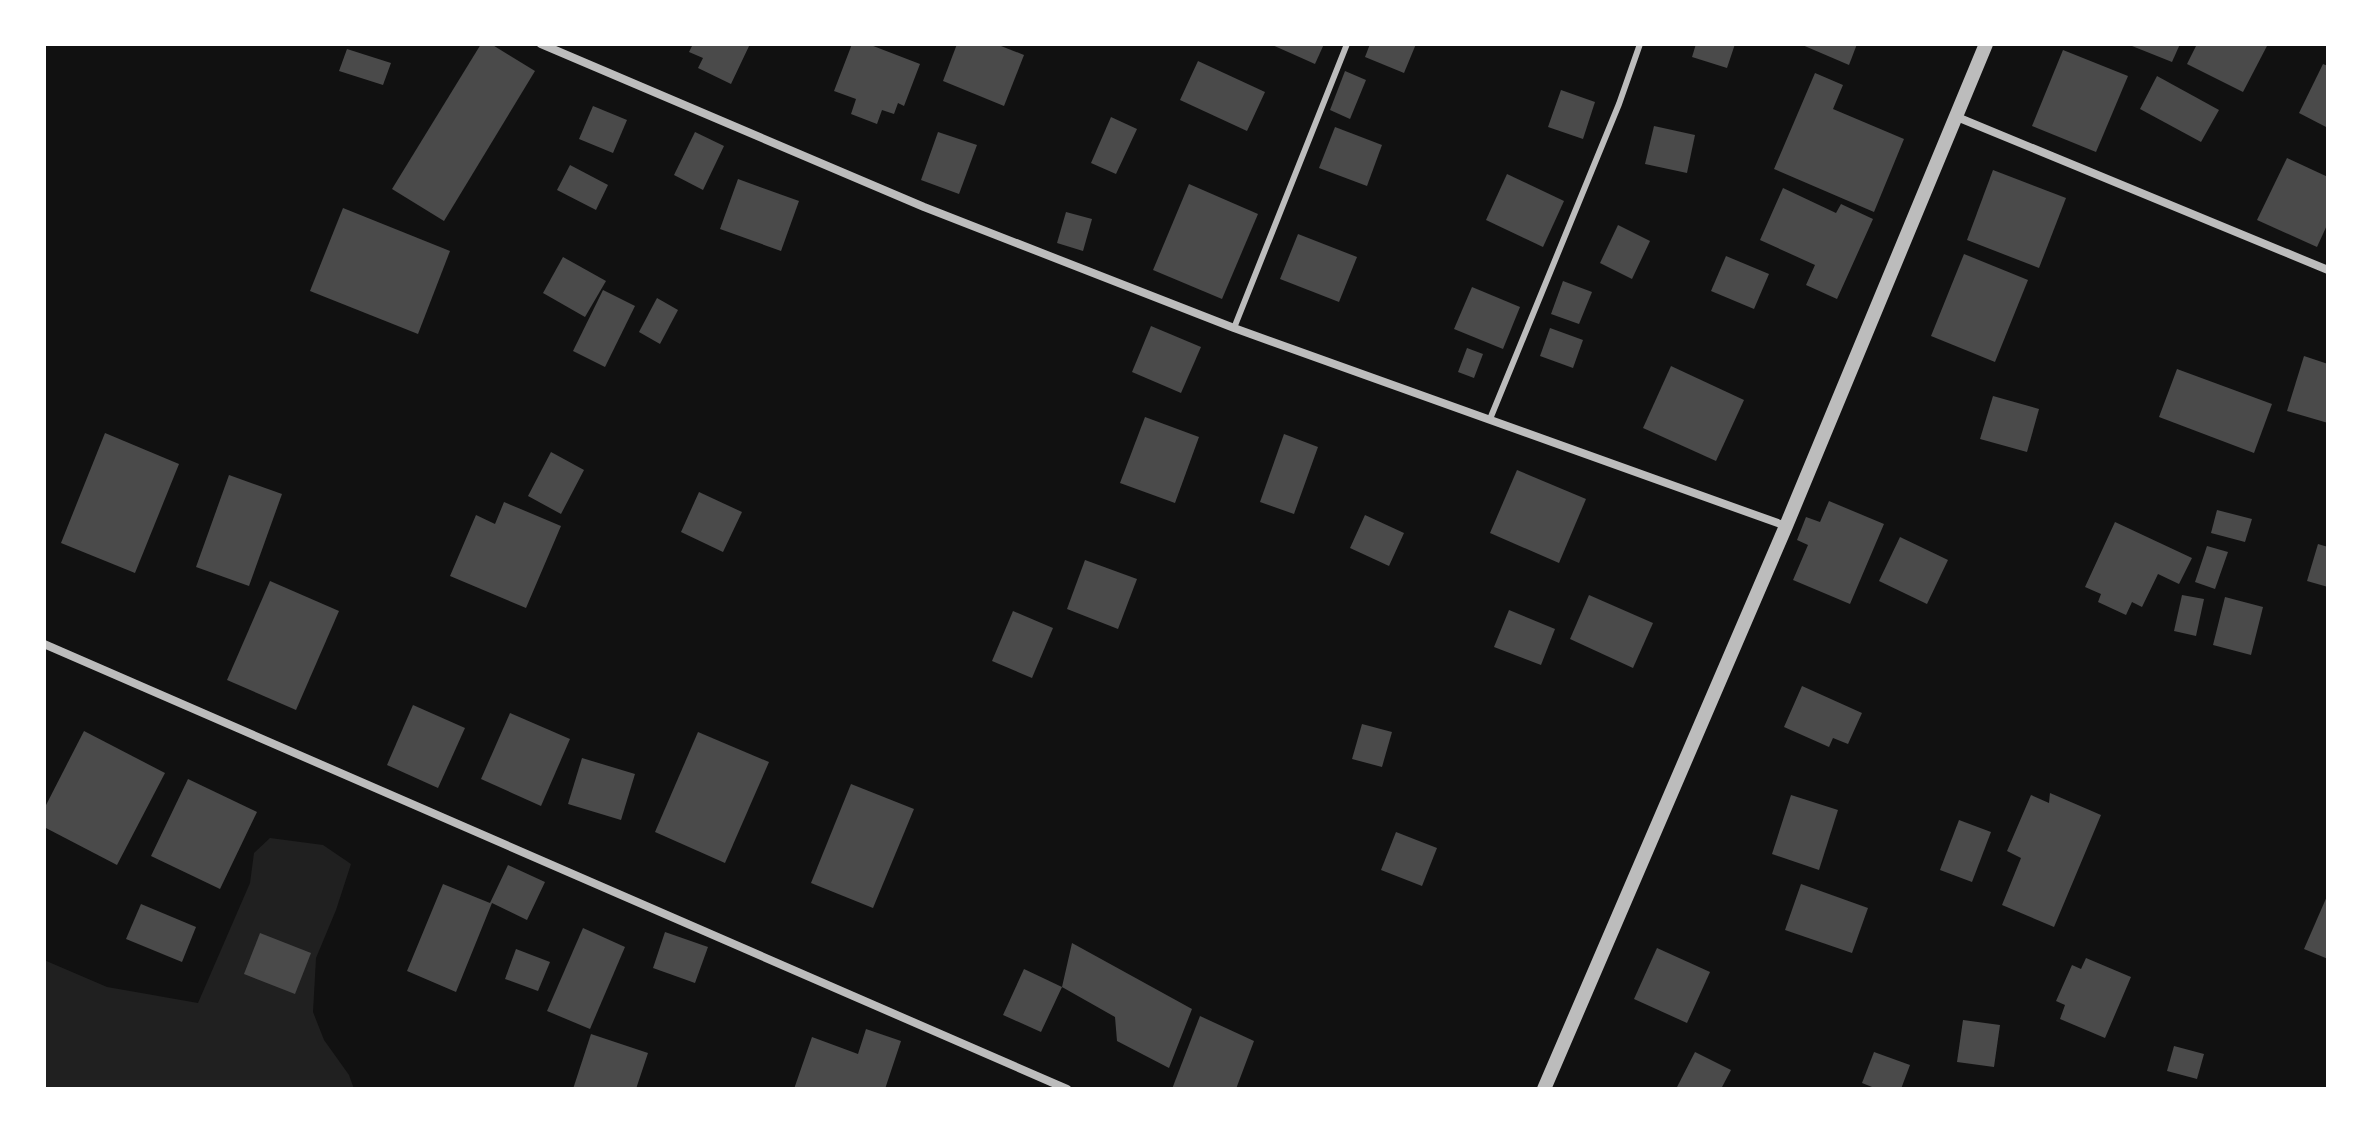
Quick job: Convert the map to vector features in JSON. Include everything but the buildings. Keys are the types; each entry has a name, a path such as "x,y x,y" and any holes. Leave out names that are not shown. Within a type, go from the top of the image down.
{"street":[{"path":"541,44 924,207 1234,328 1786,526"},
{"path":"1544,1089 1786,526 1986,44"},
{"path":"1957,117 2328,270"},
{"path":"44,644 1067,1089"}],"lane":[{"path":"1234,328 1347,44"},
{"path":"1490,419 1619,104 1640,44"}],"shaded area":[{"path":"270,838 323,845 351,864 316,958 313,1012 324,1040 349,1075 354,1089 44,1089 44,960 107,987 198,1003 250,883 254,853"}]}
